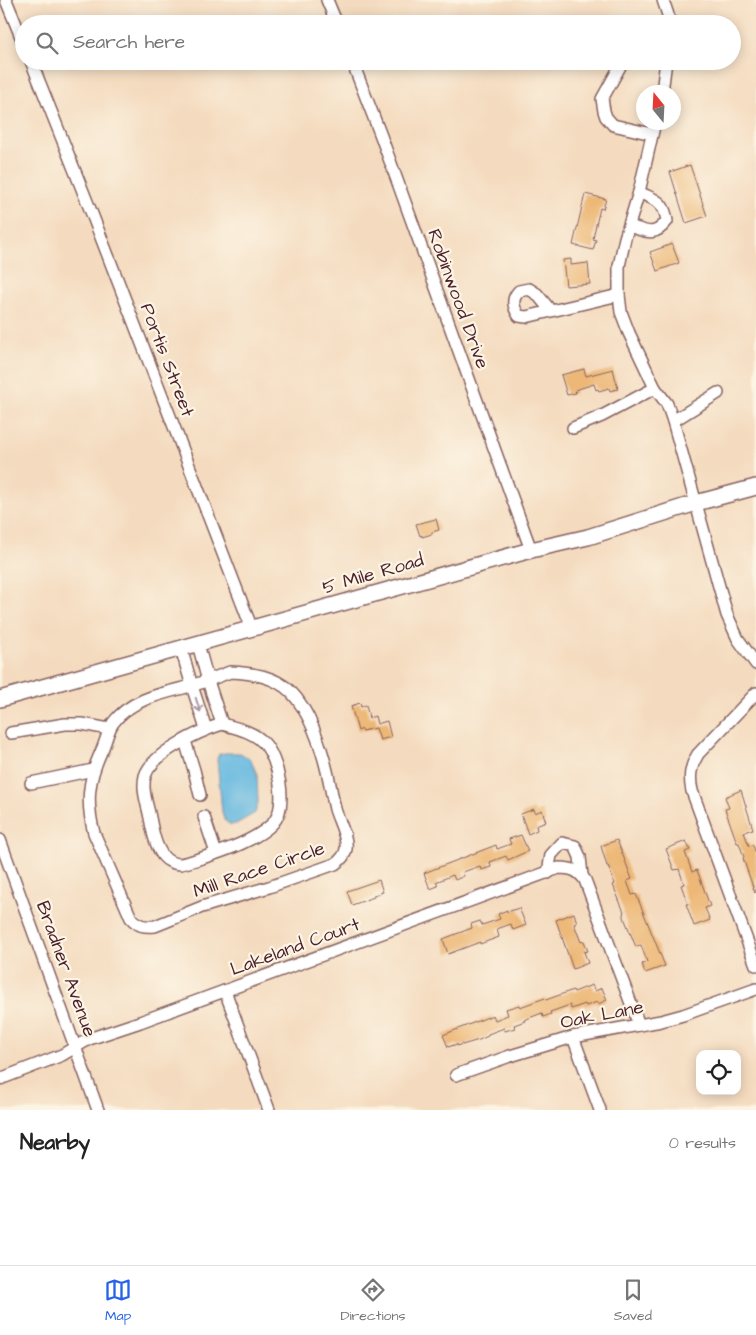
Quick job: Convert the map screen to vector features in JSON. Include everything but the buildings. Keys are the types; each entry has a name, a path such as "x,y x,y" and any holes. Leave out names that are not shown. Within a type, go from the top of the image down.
{"street":[{"path":"6,0 15,22"},
{"path":"327,0 333,15"},
{"path":"663,0 668,15"},
{"name":"Portis Street","path":"35,70 252,629"},
{"name":"Robinwood Drive","path":"355,70 531,550"},
{"path":"618,70 602,99 606,117 614,125 652,134"},
{"path":"663,85 665,70"},
{"path":"653,130 619,266 621,312 656,388 667,404 674,421 730,620 738,639 756,664"},
{"path":"629,226 652,232 661,229 667,221 661,203 639,192"},
{"path":"551,311 619,295"},
{"path":"573,428 602,416 656,388"},
{"path":"674,421 718,393"},
{"name":"5 Mile Road","path":"0,699 531,550 588,537 696,503 756,487"},
{"path":"198,644 222,724"},
{"path":"181,648 206,729"},
{"name":"Mill Race Circle","path":"230,672 257,675 280,683 299,700 322,752 335,809 346,841 346,851 339,862 269,887 202,907 154,926 140,926 131,918 94,833 90,819 89,801 93,770 109,729 122,714 142,701 154,696 192,686 230,672"},
{"path":"756,694 698,754 693,762 690,782 756,965"},
{"path":"11,733 65,724 82,724 109,729"},
{"path":"222,724 240,729 263,742 270,752 278,771 281,806 273,823 244,842 185,863 173,863 163,856 155,840 144,790 145,776 150,765 160,756 206,729 222,724"},
{"path":"185,741 200,795"},
{"path":"31,783 93,770"},
{"path":"204,817 216,853"},
{"name":"Bradner Avenue","path":"0,840 98,1110"},
{"path":"548,872 551,855 562,843 575,846 580,856 582,875 639,1025"},
{"name":"Lakeland Court","path":"0,1079 62,1056 89,1039 559,868 572,869 582,875"},
{"path":"0,875 11,871"},
{"name":"Oak Lane","path":"456,1075 573,1037 683,1015 756,989"},
{"path":"225,991 269,1110"},
{"path":"573,1037 600,1110"}],"water":[{"path":"240,753 250,759 257,774 258,803 255,813 231,825 225,821 222,812 217,759 219,754"}]}
